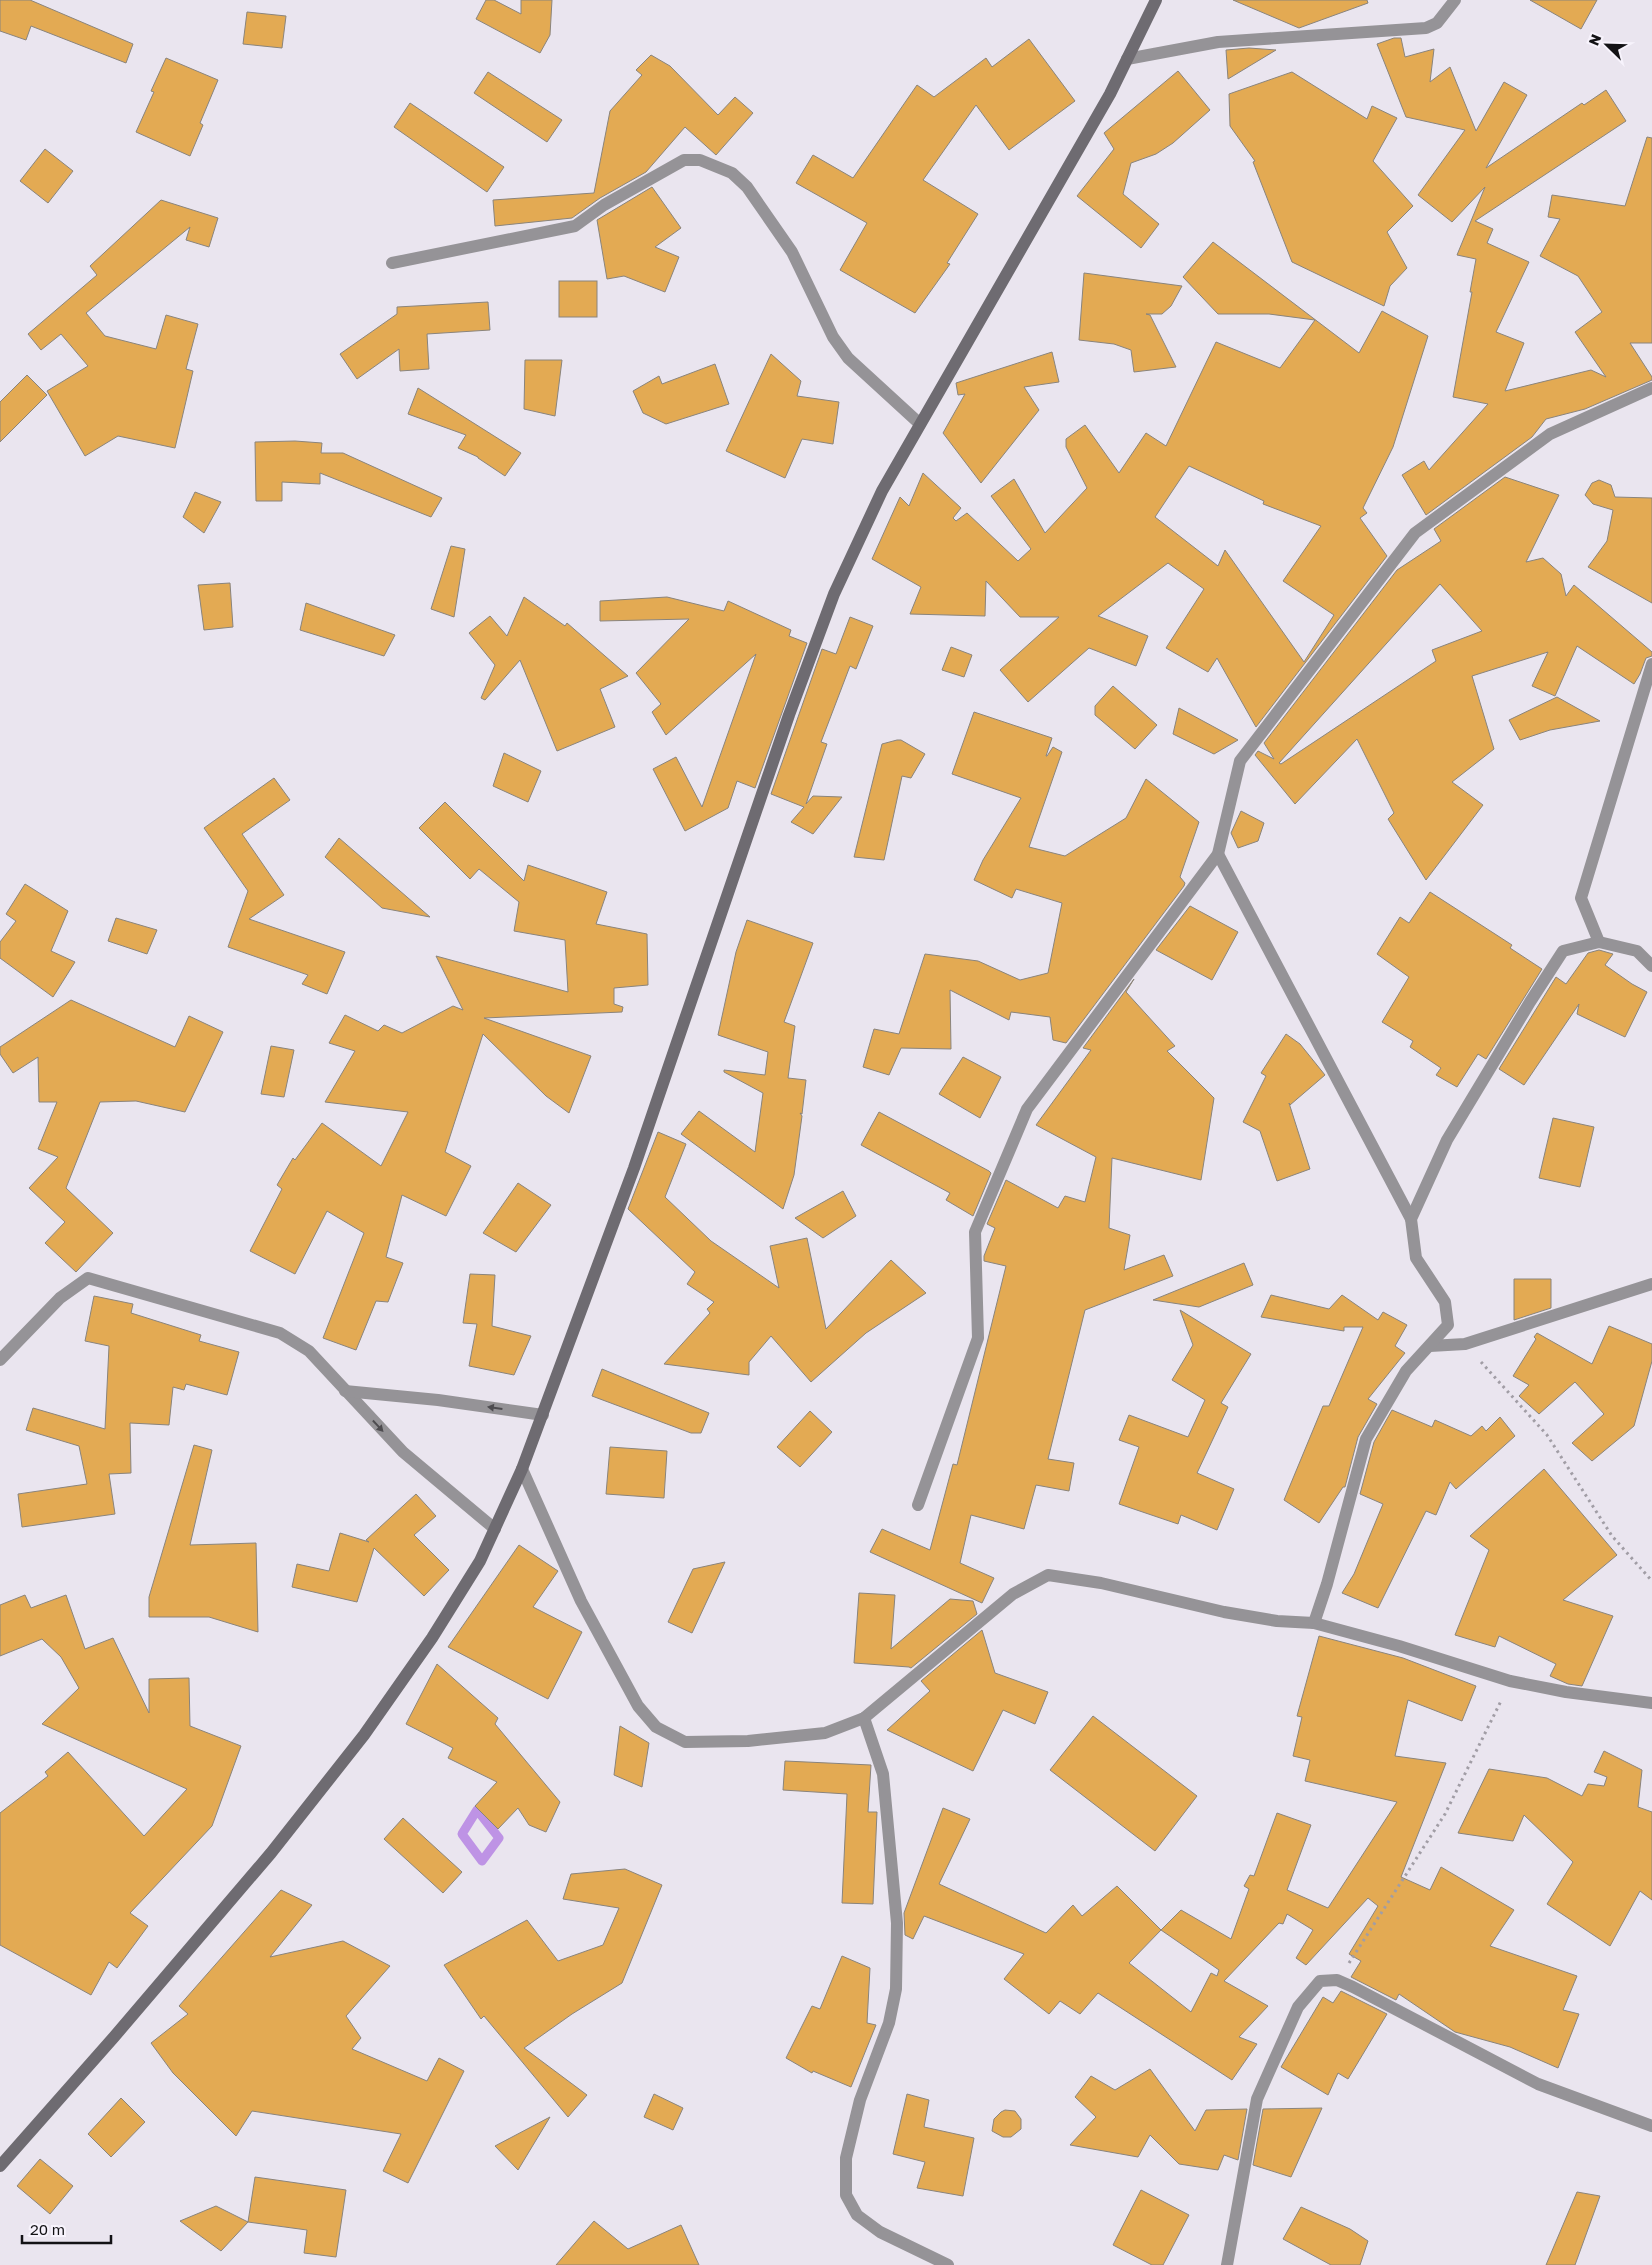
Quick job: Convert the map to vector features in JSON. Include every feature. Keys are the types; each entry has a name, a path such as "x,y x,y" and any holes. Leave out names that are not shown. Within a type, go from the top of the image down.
{"main road":[{"path":"1,2164 108,2045 272,1853 352,1750 432,1638 480,1561 522,1469 634,1168 789,714 834,594 882,491 1110,94 1156,0"}],"street":[{"path":"1127,59 1218,42 1426,28 1437,23 1455,0"},
{"path":"392,263 575,226 604,205 684,160 700,160 732,173 747,188 792,252 833,337 848,358 920,424"},
{"path":"918,1505 978,1338 975,1232 1027,1109 1218,854 1240,761 1415,533 1550,434 1652,388"},
{"path":"1599,942 1581,898 1652,664"},
{"path":"1218,854 1411,1219 1416,1258 1445,1302 1448,1325 1406,1371 1366,1439 1327,1584 1314,1623"},
{"path":"1411,1219 1447,1140 1530,1002 1563,952 1599,942 1637,951 1652,966"},
{"path":"0,1360 60,1298 88,1278 280,1333 309,1351 402,1452 495,1529"},
{"path":"1430,1346 1465,1344 1652,1284"},
{"path":"345,1391 438,1400 543,1415"},
{"path":"522,1469 581,1601 638,1706 656,1727 685,1742 748,1741 825,1733 864,1718 1013,1594 1048,1575 1101,1583 1224,1612 1277,1621 1314,1623 1399,1646 1510,1681 1566,1692 1652,1703"},
{"path":"864,1718 883,1774 897,1923 896,1989 889,2023 860,2100 846,2158 846,2195 857,2216 880,2232 948,2265"},
{"path":"1227,2265 1257,2099 1298,2007 1320,1981 1337,1980 1538,2084 1652,2126"}],"path":[{"path":"1465,1344 1547,1435 1612,1536 1652,1581"},
{"path":"1337,1980 1445,1814 1510,1681"}],"building":[{"path":"0,0 30,0 133,44 126,63 31,26 26,40 0,31"},
{"path":"486,0 494,0 521,14 521,0 552,0 550,35 540,53 476,19"},
{"path":"1233,0 1367,0 1368,3 1299,28"},
{"path":"1530,0 1597,0 1581,29"},
{"path":"247,12 286,16 282,48 243,44"},
{"path":"1394,38 1401,38 1405,57 1434,49 1430,82 1450,67 1476,131 1504,82 1527,95 1486,168 1582,103 1584,105 1606,90 1626,121 1475,221 1493,229 1487,243 1529,262 1496,332 1524,343 1505,391 1591,370 1606,377 1575,332 1602,312 1578,276 1540,256 1560,219 1548,217 1552,195 1625,206 1647,137 1652,138 1652,343 1630,343 1652,377 1652,380 1585,409 1546,419 1532,437 1426,515 1402,475 1424,461 1429,470 1488,404 1453,397 1476,259 1457,255 1485,187 1452,222 1418,195 1465,130 1406,117 1377,44"},
{"path":"1029,39 1075,101 1009,150 976,105 923,180 978,214 947,263 950,264 915,313 840,270 867,223 796,183 813,155 853,178 917,85 934,97 986,58 992,67"},
{"path":"1249,48 1276,50 1228,79 1226,50"},
{"path":"651,55 670,66 718,115 735,97 753,113 716,155 685,127 646,172 600,198 572,218 495,226 493,200 594,193 610,111 642,75 636,70"},
{"path":"166,58 218,80 200,123 203,125 190,156 136,132 154,92 151,91"},
{"path":"1178,71 1210,110 1173,143 1156,154 1131,163 1123,194 1159,224 1141,248 1077,196 1114,149 1104,133"},
{"path":"488,72 562,120 547,142 474,93"},
{"path":"1292,72 1367,119 1372,106 1397,118 1373,161 1413,206 1387,232 1407,268 1390,286 1384,306 1292,262 1253,162 1255,161 1230,126 1229,94"},
{"path":"410,103 504,167 487,192 394,127"},
{"path":"45,149 73,171 48,203 20,181"},
{"path":"652,187 681,228 655,247 679,257 665,292 624,276 607,279 597,220"},
{"path":"161,200 218,218 209,247 186,240 190,227 86,313 105,336 156,349 166,315 198,324 186,369 193,371 175,448 118,436 85,456 47,391 88,366 61,334 41,350 28,334 97,275 90,266"},
{"path":"1213,242 1359,353 1382,311 1428,336 1393,447 1363,508 1367,513 1360,518 1387,556 1256,727 1217,658 1208,672 1166,648 1204,589 1168,563 1098,616 1148,636 1136,666 1089,648 1028,702 1000,670 1059,617 1020,617 986,581 985,616 910,614 921,587 872,559 900,497 909,506 923,473 961,508 953,518 956,521 967,513 1018,561 1031,549 991,496 1014,479 1045,533 1087,488 1066,447 1066,439 1085,425 1119,473 1146,433 1166,446 1216,342 1280,368 1315,320 1269,314 1218,314 1183,277","holes":["1189,466 1264,501 1263,504 1321,526 1283,581 1334,615 1304,662 1225,550 1218,566 1155,517"]},
{"path":"1084,273 1182,286 1171,306 1162,314 1146,314 1150,315 1176,367 1134,372 1131,350 1114,344 1079,340"},
{"path":"559,281 597,281 597,317 559,317"},
{"path":"488,302 490,330 427,334 429,369 400,371 399,349 357,379 340,354 397,314 397,307"},
{"path":"1052,352 1059,382 1024,387 1039,410 981,483 943,433 965,394 958,395 956,383"},
{"path":"771,354 801,381 797,396 839,402 833,444 802,439 785,478 726,451"},
{"path":"525,360 562,360 555,416 524,409"},
{"path":"715,364 729,404 666,424 643,413 633,391 659,376 662,384"},
{"path":"27,375 47,395 0,442 0,402"},
{"path":"418,388 521,453 505,476 478,457 458,448 466,435 408,414"},
{"path":"295,441 322,443 321,453 343,453 442,498 431,517 320,473 320,484 282,482 282,501 256,501 255,442"},
{"path":"1505,477 1559,495 1526,562 1543,558 1561,574 1566,596 1574,585 1652,652 1652,656 1646,658 1634,684 1577,646 1555,696 1532,686 1548,652 1472,676 1494,749 1452,782 1483,805 1426,880 1388,819 1394,813 1357,739 1295,804 1255,755 1258,751 1274,759 1264,743 1397,570 1441,541 1434,529","holes":["1440,584 1482,631 1432,650 1436,661 1281,764 1279,763"]},
{"path":"1599,480 1611,485 1615,497 1652,498 1652,603 1588,567 1607,541 1613,510 1593,504 1585,495 1592,483"},
{"path":"195,492 221,502 204,533 183,517"},
{"path":"451,546 465,549 454,617 431,609"},
{"path":"230,583 233,627 204,630 198,585"},
{"path":"524,597 565,626 567,623 628,676 600,689 615,727 557,751 520,660 485,700 481,698 495,665 469,633 490,616 507,636"},
{"path":"667,597 724,611 728,601 791,630 789,636 807,643 755,788 737,781 728,808 685,831 653,769 676,757 702,807 756,654 666,735 652,712 661,704 636,673 689,619 600,621 600,601"},
{"path":"306,603 395,635 384,656 300,630"},
{"path":"850,617 873,626 856,669 850,666 821,742 827,744 806,804 813,796 842,797 813,834 791,822 804,807 771,794 822,649 836,654"},
{"path":"951,647 972,655 964,677 942,670"},
{"path":"1113,686 1157,725 1135,749 1095,715 1095,706"},
{"path":"1557,697 1600,721 1550,730 1520,740 1509,720"},
{"path":"1179,708 1238,740 1214,754 1173,734"},
{"path":"974,712 1052,738 1046,756 1053,747 1062,752 1029,847 1065,856 1126,818 1146,779 1199,822 1180,877 1185,883 1066,1043 1053,1040 1050,1017 1011,1012 1009,1020 950,990 951,1049 901,1048 889,1075 863,1067 874,1029 899,1034 925,954 978,961 1020,980 1048,973 1062,903 1016,889 1012,898 974,880 983,860 1021,798 952,774"},
{"path":"901,740 925,754 911,778 902,776 884,860 854,857 882,744"},
{"path":"504,753 541,771 528,802 493,786"},
{"path":"274,778 290,800 242,834 284,895 249,919 345,952 327,994 302,984 308,975 228,947 248,891 204,828"},
{"path":"445,802 524,881 528,865 607,892 596,924 647,934 648,985 614,988 614,1004 623,1007 622,1012 484,1018 591,1056 569,1113 546,1096 483,1034 445,1152 471,1166 446,1216 402,1195 386,1257 403,1263 388,1302 376,1301 356,1350 323,1338 364,1233 327,1211 295,1274 250,1251 282,1189 277,1185 293,1158 295,1160 322,1123 381,1166 408,1112 325,1102 355,1051 329,1043 345,1015 378,1031 384,1025 402,1033 453,1006 463,1010 436,956 568,992 565,940 514,931 519,902 479,869 470,879 419,828"},
{"path":"1241,811 1264,823 1258,841 1238,848 1231,833"},
{"path":"339,838 430,917 382,908 325,857"},
{"path":"25,884 68,911 51,951 75,962 53,997 0,958 0,942 16,921 6,914"},
{"path":"1430,892 1512,945 1510,948 1542,969 1486,1059 1478,1054 1457,1087 1436,1075 1441,1068 1410,1047 1413,1041 1382,1022 1409,977 1377,954 1400,917 1409,923"},
{"path":"1190,906 1238,932 1212,980 1156,950"},
{"path":"116,918 157,930 147,954 108,941"},
{"path":"747,920 813,943 784,1022 795,1026 788,1078 806,1080 802,1114 800,1113 802,1116 794,1175 783,1209 681,1134 699,1111 755,1152 763,1093 724,1072 724,1070 765,1075 768,1052 718,1035 736,952"},
{"path":"1599,950 1613,954 1605,965 1647,992 1625,1037 1577,1014 1579,1004 1524,1085 1499,1069 1556,977 1566,984 1588,953"},
{"path":"1134,979 1126,992 1175,1046 1167,1051 1214,1098 1201,1180 1112,1158 1109,1228 1130,1235 1124,1270 1164,1255 1173,1276 1085,1310 1048,1459 1074,1463 1069,1491 1036,1485 1024,1529 971,1515 960,1563 994,1578 982,1603 870,1552 882,1529 930,1550 953,1464 957,1465 1006,1266 984,1261 984,1256 995,1228 987,1224 1006,1180 1058,1208 1065,1196 1085,1202 1096,1157 1036,1125 1091,1050 1083,1048"},
{"path":"71,1000 175,1047 189,1016 223,1032 185,1112 136,1101 100,1102 66,1188 113,1233 76,1272 45,1243 65,1222 29,1188 58,1157 38,1149 57,1102 39,1102 38,1057 13,1073 0,1054 0,1047"},
{"path":"1286,1034 1300,1044 1325,1075 1290,1105 1289,1103 1310,1169 1277,1181 1260,1131 1243,1122 1266,1076 1261,1073"},
{"path":"271,1046 294,1050 284,1097 261,1094"},
{"path":"963,1057 1001,1077 980,1118 939,1094"},
{"path":"879,1112 991,1173 973,1216 946,1200 950,1193 861,1145"},
{"path":"1553,1118 1594,1127 1580,1187 1539,1178"},
{"path":"658,1132 686,1144 665,1197 711,1241 779,1288 770,1246 807,1238 826,1329 891,1260 926,1293 866,1333 811,1382 771,1336 749,1362 749,1375 664,1364 710,1313 707,1309 714,1302 687,1284 695,1272 628,1209"},
{"path":"518,1183 551,1205 516,1252 483,1233"},
{"path":"843,1191 856,1216 823,1238 795,1218"},
{"path":"1244,1263 1253,1285 1199,1307 1153,1300"},
{"path":"470,1274 495,1275 492,1326 531,1336 514,1375 469,1366 477,1324 463,1323"},
{"path":"1514,1279 1551,1279 1551,1308 1514,1320"},
{"path":"1271,1295 1329,1309 1342,1295 1378,1320 1383,1312 1407,1325 1395,1346 1405,1353 1368,1399 1377,1404 1358,1437 1345,1487 1343,1487 1319,1523 1284,1500 1323,1406 1329,1406 1363,1327 1344,1327 1344,1331 1261,1317"},
{"path":"94,1296 133,1304 131,1313 201,1335 199,1341 239,1352 227,1395 186,1384 184,1390 173,1387 169,1425 130,1423 131,1473 109,1474 115,1514 22,1527 18,1494 87,1484 79,1446 26,1430 33,1408 105,1429 109,1346 85,1341"},
{"path":"1180,1310 1251,1354 1221,1403 1228,1407 1197,1473 1234,1489 1217,1530 1181,1515 1178,1524 1119,1504 1139,1447 1119,1440 1129,1415 1188,1437 1205,1400 1172,1380 1193,1345"},
{"path":"1609,1326 1652,1344 1652,1361 1634,1426 1592,1461 1572,1443 1604,1414 1575,1382 1539,1414 1519,1396 1529,1385 1513,1376 1536,1339 1534,1337 1537,1333 1592,1364"},
{"path":"602,1369 709,1413 701,1433 691,1433 592,1396"},
{"path":"1392,1410 1432,1427 1435,1420 1471,1436 1482,1426 1486,1431 1500,1417 1515,1436 1456,1489 1450,1482 1436,1515 1426,1511 1378,1608 1342,1593 1354,1574 1383,1504 1360,1494 1374,1442"},
{"path":"810,1411 832,1432 800,1467 777,1447"},
{"path":"194,1445 212,1450 190,1545 256,1543 258,1632 209,1617 149,1617 149,1597"},
{"path":"610,1447 667,1451 664,1498 606,1494"},
{"path":"1544,1469 1617,1555 1563,1600 1613,1616 1582,1686 1568,1684 1550,1676 1556,1664 1499,1636 1495,1647 1455,1635 1489,1550 1470,1536"},
{"path":"416,1494 436,1516 414,1535 449,1570 424,1596 374,1548 357,1602 292,1587 297,1564 329,1571 340,1533 369,1542 366,1540"},
{"path":"519,1545 558,1571 533,1607 582,1632 548,1699 448,1647"},
{"path":"725,1562 692,1633 668,1622 693,1569"},
{"path":"859,1593 895,1595 891,1649 950,1599 973,1601 977,1614 911,1668 854,1663"},
{"path":"25,1595 31,1608 66,1595 85,1649 113,1638 149,1713 149,1679 189,1678 190,1726 241,1746 212,1826 130,1913 148,1926 117,1968 109,1962 91,1995 0,1945 0,1813 48,1776 45,1772 68,1752 144,1836 187,1789 42,1724 79,1688 61,1657 42,1639 0,1656 0,1605"},
{"path":"982,1630 995,1673 1048,1692 1035,1724 1003,1710 973,1771 887,1730 930,1691 921,1681"},
{"path":"1319,1636 1403,1658 1476,1686 1462,1721 1408,1700 1395,1756 1446,1763 1401,1877 1430,1890 1441,1867 1514,1910 1490,1946 1577,1976 1563,2010 1579,2014 1558,2068 1510,2047 1455,2032 1399,1994 1396,2000 1351,1977 1361,1961 1349,1954 1378,1906 1368,1898 1306,1965 1296,1958 1313,1930 1287,1914 1283,1924 1279,1923 1224,1981 1268,2006 1239,2037 1257,2044 1232,2080 1098,1993 1080,2014 1060,2001 1049,2014 1004,1979 1024,1954 924,1916 913,1939 905,1935 904,1913 943,1808 970,1819 939,1884 1046,1933 1073,1905 1082,1916 1117,1886 1161,1930 1181,1910 1231,1939 1249,1889 1244,1886 1250,1875 1254,1876 1277,1813 1311,1825 1287,1890 1328,1908 1397,1802 1305,1781 1310,1760 1293,1756 1302,1717 1297,1716","holes":["1161,1930 1219,1970 1217,1976 1211,1973 1191,2012 1129,1963"]},
{"path":"437,1664 498,1718 495,1724 560,1802 546,1832 529,1825 518,1808 498,1829 475,1806 497,1782 448,1758 453,1748 406,1724"},
{"path":"1093,1716 1197,1796 1155,1851 1050,1770"},
{"path":"620,1726 649,1743 642,1787 614,1775"},
{"path":"1604,1751 1642,1770 1638,1807 1652,1812 1652,1900 1640,1891 1610,1946 1547,1904 1573,1862 1524,1815 1513,1841 1458,1833 1489,1769 1547,1778 1582,1796 1588,1784 1604,1786 1607,1777 1594,1772"},
{"path":"785,1761 871,1765 868,1812 877,1812 873,1904 842,1903 847,1794 783,1790"},
{"path":"403,1818 462,1872 443,1893 384,1839"},
{"path":"625,1869 662,1885 622,1983 572,2014 524,2048 587,2095 568,2117 484,2016 481,2019 444,1965 527,1920 558,1961 603,1945 619,1908 563,1899 571,1874"},
{"path":"281,1890 312,1905 270,1957 343,1941 390,1966 346,2016 361,2038 352,2049 427,2081 439,2058 464,2071 408,2183 383,2171 401,2134 252,2111 236,2136 173,2073 151,2043 188,2014 179,2006"},
{"path":"842,1956 870,1968 867,2023 876,2025 851,2087 813,2071 812,2073 786,2058 812,2006 820,2009"},
{"path":"1341,1991 1387,2014 1348,2079 1338,2073 1328,2095 1281,2067 1323,1997 1333,2003"},
{"path":"1150,2069 1195,2131 1206,2110 1247,2109 1238,2160 1224,2155 1218,2170 1179,2164 1150,2135 1138,2157 1070,2145 1096,2117 1075,2097 1091,2076 1115,2090"},
{"path":"654,2094 683,2108 673,2130 644,2117"},
{"path":"907,2094 929,2100 924,2127 974,2138 963,2196 917,2188 925,2162 893,2154"},
{"path":"121,2098 145,2122 111,2157 88,2134"},
{"path":"1322,2108 1291,2177 1253,2165 1263,2109"},
{"path":"1005,2110 1015,2111 1021,2119 1021,2129 1011,2137 1003,2137 992,2131 994,2119"},
{"path":"550,2117 518,2170 495,2146"},
{"path":"40,2159 73,2186 50,2214 17,2186"},
{"path":"255,2177 346,2190 336,2257 304,2253 307,2230 248,2222"},
{"path":"1141,2190 1189,2215 1163,2265 1152,2265 1113,2245"},
{"path":"1577,2192 1600,2196 1575,2265 1546,2265"},
{"path":"216,2206 248,2222 221,2251 180,2221"},
{"path":"1301,2207 1350,2229 1368,2241 1360,2265 1331,2265 1283,2239"},
{"path":"594,2221 628,2249 681,2225 699,2265 556,2265"}],"waterway":[{"path":"477,1810 499,1838 482,1861 462,1834 477,1810"}]}
